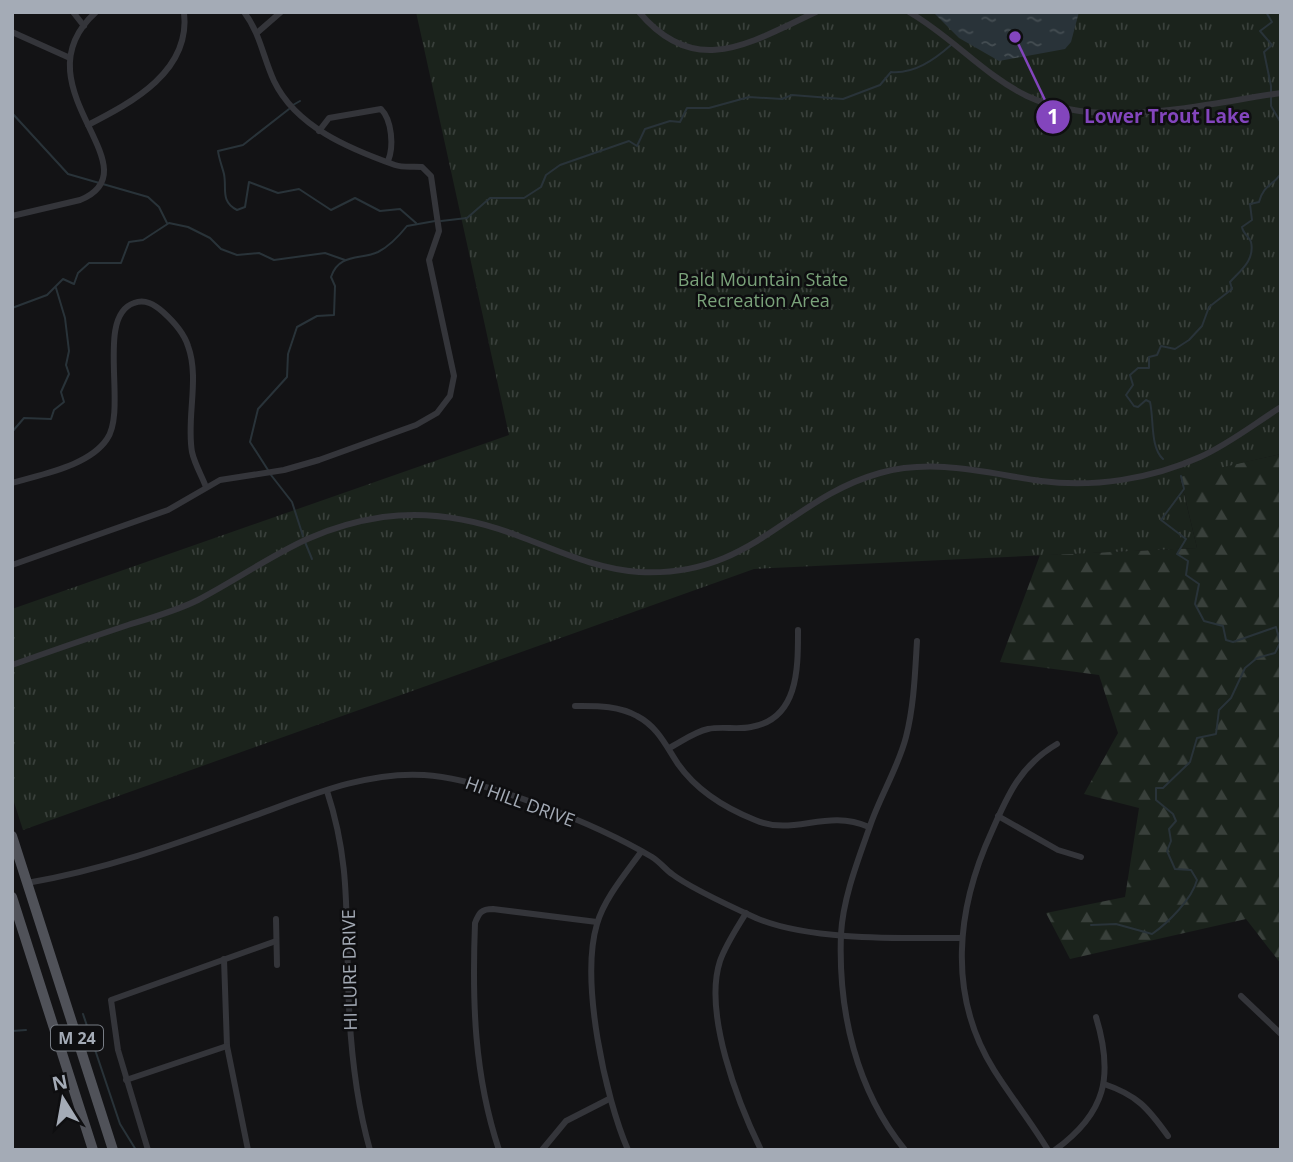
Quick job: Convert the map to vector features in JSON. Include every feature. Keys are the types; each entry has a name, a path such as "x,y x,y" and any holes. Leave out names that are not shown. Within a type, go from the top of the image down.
{"main road":[{"name":"M 24","path":"12,836 113,1150"},
{"name":"M 24","path":"12,897 93,1150"},
{"path":"39,979 50,985 58,980"}],"street":[{"path":"73,12 84,26"},
{"path":"12,216 80,200 97,189 104,180 106,169 71,87 70,58 84,26 96,12"},
{"path":"88,125 144,91 166,72 180,49 184,35 184,12"},
{"path":"12,565 149,517 230,477 284,470 319,460 427,420 446,404 454,376 429,260 439,231 430,176 422,167 402,166 319,131 297,114 275,83 258,32 244,12"},
{"path":"258,32 281,12"},
{"path":"639,12 652,27 671,41 692,49 718,52 741,46 816,12"},
{"path":"909,12 1026,95 1055,106 1082,112 1133,113 1281,93"},
{"path":"12,32 70,58"},
{"path":"319,131 330,118 381,109 386,117 392,148 388,161"},
{"path":"12,484 95,453 109,437 113,420 114,333 118,317 132,304 142,301 163,312 180,330 189,347 192,362 192,452 206,487"},
{"path":"12,665 198,600 316,533 346,524 407,515 445,517 513,533 598,567 640,572 680,570 740,553 838,490 876,474 902,467 953,466 1045,482 1101,483 1127,480 1201,457 1281,407"},
{"path":"668,748 699,732 755,727 781,711 793,692 797,676 798,630"},
{"path":"905,1150 885,1122 858,1067 846,1016 841,934 850,888 869,827 906,738 917,641"},
{"path":"575,706 603,706 638,716 658,733 700,788 730,809 757,821 779,827 839,818 869,827"},
{"path":"1048,1150 982,1046 964,994 961,938 969,890 998,816 1026,767 1057,744"},
{"name":"HI HILL DRIVE","path":"27,883 126,861 327,792 396,775 457,780 577,822 641,852 689,884 746,913 789,928 841,934 961,938"},
{"name":"HI LURE DRIVE","path":"327,792 347,880 350,1023 370,1150"},
{"path":"998,816 1058,850 1081,858"},
{"path":"628,1150 609,1099 594,992 593,958 597,922 641,852"},
{"path":"499,1150 480,1078 474,1025 474,936 479,913 485,909 493,909 597,922"},
{"path":"746,913 720,961 716,990 730,1077 742,1111 761,1150"},
{"path":"276,919 277,965"},
{"path":"148,1150 118,1050 111,1000 276,941"},
{"path":"224,959 227,1046 248,1150"},
{"path":"1241,996 1281,1034"},
{"path":"1055,1150 1091,1117 1104,1084 1102,1038 1096,1017"},
{"path":"1275,1026 1281,1020"},
{"path":"126,1080 227,1046"},
{"path":"1104,1084 1129,1092 1149,1109 1168,1136"},
{"path":"542,1150 566,1121 609,1099"}],"green space":[{"name":"Bald Mountain State Recreation Area","path":"416,12 1281,12 1281,454 1180,477 1197,548 754,569 23,830 12,796 12,609 509,435"},
{"path":"1281,454 1281,964 1246,919 1070,959 1046,913 1125,897 1139,808 1084,794 1118,733 1099,675 1000,662 1040,555 1197,548 1180,476"}],"water":[{"path":"933,12 1079,12 1071,42 1065,49 999,61 959,38"}],"waterway":[{"path":"1266,12 1272,22 1260,31 1272,45 1264,52 1271,86 1271,106 1281,123"},
{"path":"441,221 467,218 490,198 524,198 541,187 546,175 560,165 629,141 637,146 645,129 670,121 680,122 687,108 709,108 749,97 782,99 792,95 843,99 880,85 891,72 908,71 923,65 951,45"},
{"path":"293,105 300,101"},
{"path":"289,109 243,145 218,151 228,203 237,210 245,207 249,182 278,193 299,189 331,210 355,198 380,211 400,209 416,223"},
{"path":"12,113 68,174 148,197 159,207 167,223"},
{"path":"1163,459 1154,440 1150,402 1146,400 1138,407 1134,406 1126,395 1133,385 1130,375 1138,368 1149,368 1149,357 1157,355 1161,346 1175,349 1189,340 1202,326 1209,307 1232,289 1230,282 1251,254 1251,242 1242,227 1252,220 1250,204 1259,202 1266,188 1281,173"},
{"path":"268,470 250,442 258,409 287,377 288,354 297,327 317,316 334,315 335,286 331,277 335,269 351,258 382,250 407,226 435,221"},
{"path":"12,308 47,295 63,279 74,284 78,273 89,263 121,263 129,242 143,240 169,223 188,227 210,238 221,249 237,255 259,253 274,260 325,253 345,260"},
{"path":"12,432 24,418 51,419 54,410 64,402 61,392 69,374 66,365 69,351 65,318 56,288"},
{"path":"271,475 292,502 303,536"},
{"path":"1091,925 1116,924 1152,934 1185,903 1197,880 1191,870 1175,869 1167,851 1171,841 1169,829 1176,821 1173,814 1156,800 1156,788 1163,788 1190,762 1197,738 1216,734 1219,710 1231,698 1245,668 1257,658 1275,653 1280,643 1276,627 1233,642 1226,640 1223,626 1204,621 1195,604 1199,584 1186,575 1188,561 1177,554 1186,539 1161,520 1184,489 1181,476"},
{"path":"305,542 312,559"},
{"path":"83,1014 120,1124 136,1150"},
{"path":"12,1031 26,1030"}],"place":[{"name":"Lower Trout Lake","path":"1015,37"}]}
